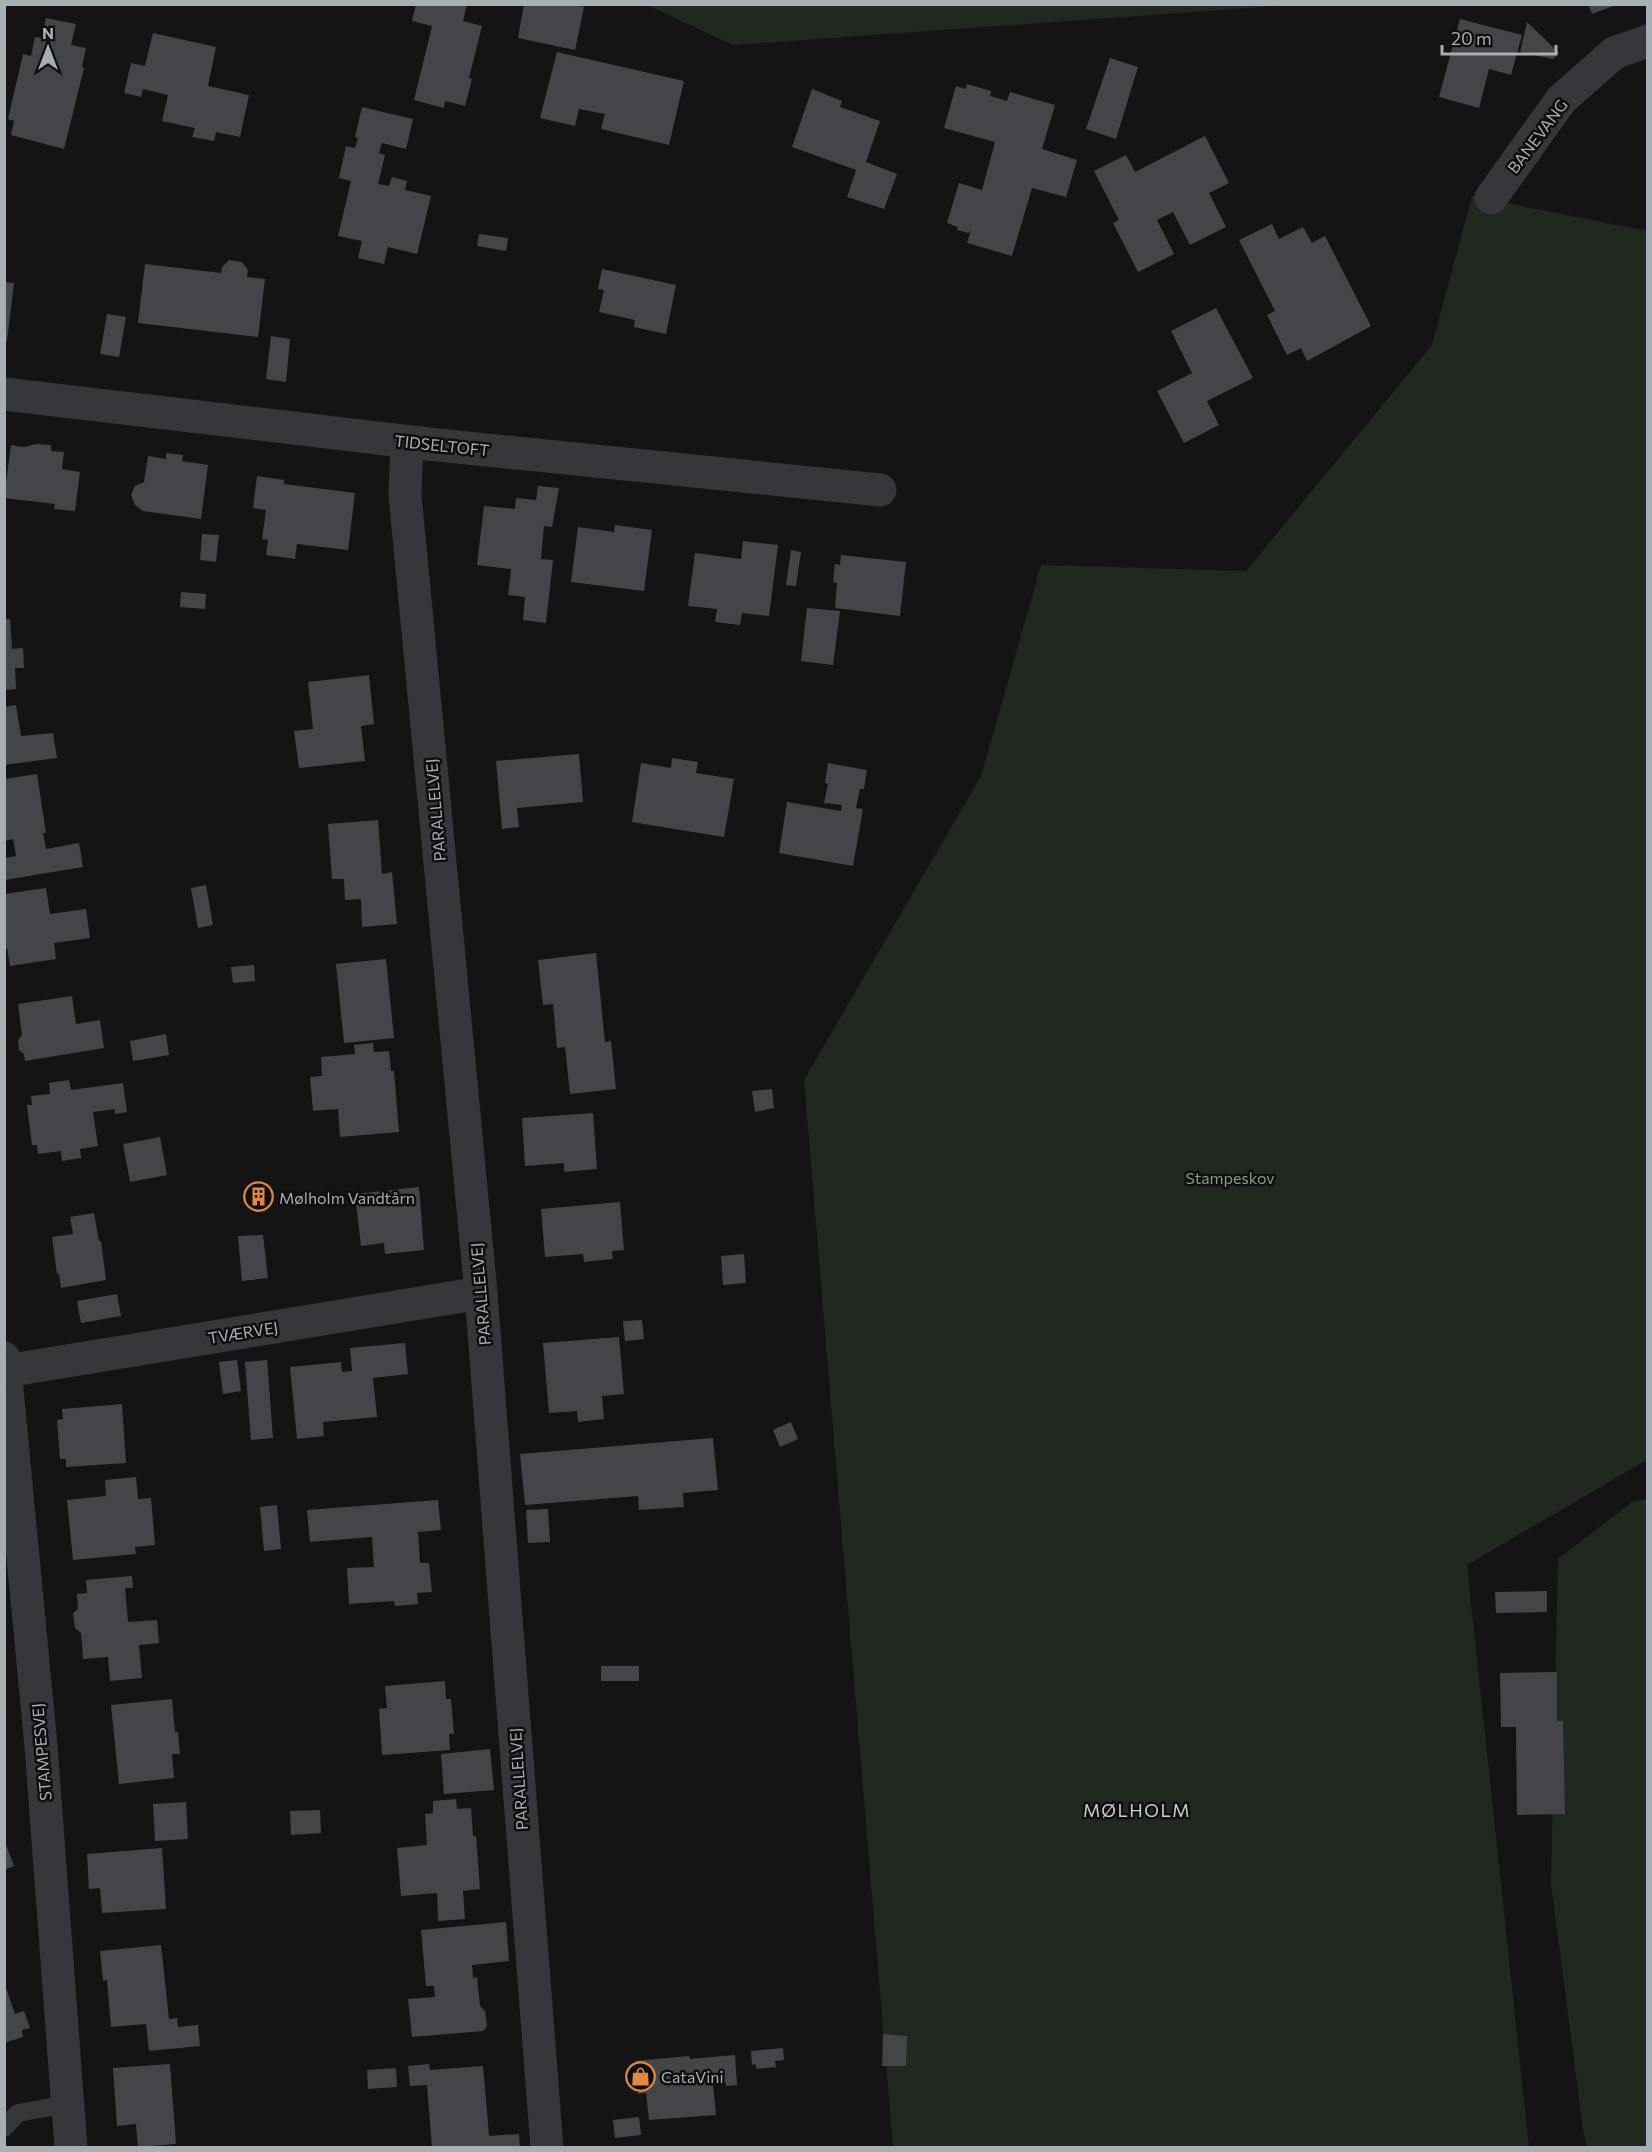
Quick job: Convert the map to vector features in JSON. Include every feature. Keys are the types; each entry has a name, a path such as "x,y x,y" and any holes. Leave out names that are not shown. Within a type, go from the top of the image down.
{"street":[{"name":"BANEVANG","path":"1491,198 1561,100 1614,53 1647,41"},
{"name":"TIDSELTOFT","path":"4,394 408,442 880,490"},
{"name":"PARALLELVEJ","path":"408,442 405,495 481,1293 547,2148"},
{"name":"TVÆRVEJ","path":"5,1364 481,1293"},
{"name":"STAMPESVEJ","path":"5,1364 41,1746 71,2148"}],"lane":[{"path":"4,2128 18,2113 68,2104"}],"green space":[{"path":"647,5 1290,5 733,45"},
{"name":"Stampeskov","path":"1472,196 1647,231 1647,1460 1467,1565 1529,2147 893,2147 804,1080 981,776 1041,565 1246,571 1432,345"},
{"path":"1647,1499 1647,2147 1587,2147 1551,1884 1558,1559 1632,1502"}],"building":[{"path":"416,4 467,4 463,21 482,26 469,78 472,79 465,106 445,101 444,108 414,100 432,26 412,21"},
{"path":"524,4 570,4 584,7 575,50 518,38"},
{"path":"1588,4 1616,4 1616,5 1592,14"},
{"path":"46,18 76,24 71,45 86,48 82,67 84,68 64,149 11,135 14,121 8,119 23,54 31,56 35,37 42,38"},
{"path":"1460,19 1522,35 1511,75 1489,69 1479,108 1439,97"},
{"path":"1527,22 1559,53 1553,59 1520,52"},
{"path":"153,33 216,47 208,86 249,95 240,137 216,132 214,141 192,137 195,128 162,121 168,95 143,89 141,97 124,93 131,63 145,66"},
{"path":"557,52 684,81 669,145 601,129 605,114 579,109 575,126 540,118"},
{"path":"1110,58 1138,67 1116,139 1086,129"},
{"path":"967,84 991,91 990,96 1007,101 1010,92 1055,105 1042,149 1077,160 1066,197 1032,188 1012,256 967,243 971,230 969,233 957,230 958,227 947,223 959,183 982,190 995,142 944,128 956,86 966,89"},
{"path":"812,89 842,101 840,107 880,121 866,162 897,174 884,209 847,197 856,170 792,147"},
{"path":"362,107 413,119 406,149 382,143 379,153 385,155 378,184 389,186 392,177 407,181 405,190 431,196 417,254 388,247 384,264 358,258 362,241 338,236 351,181 339,178 346,146 355,148 358,138 355,137"},
{"path":"1205,136 1229,183 1209,193 1226,227 1190,245 1173,212 1157,220 1174,254 1138,272 1113,223 1119,220 1094,171 1126,155 1135,172"},
{"path":"1272,224 1279,239 1303,227 1312,243 1325,236 1371,326 1307,361 1301,348 1287,355 1267,315 1275,311 1239,240"},
{"path":"479,234 508,238 506,251 477,246"},
{"path":"229,260 242,262 248,270 247,277 265,279 258,337 138,323 145,264 221,273 222,267"},
{"path":"602,269 676,285 666,334 634,327 635,320 599,312 604,290 598,289"},
{"path":"4,282 14,283 7,341 4,341"},
{"path":"1216,308 1253,378 1207,401 1219,425 1184,443 1157,391 1192,373 1171,331"},
{"path":"107,314 126,317 119,357 100,354"},
{"path":"271,336 290,339 286,382 266,379"},
{"path":"37,444 51,445 51,451 64,452 62,469 80,472 75,511 54,509 55,504 4,498 11,445 23,447"},
{"path":"166,453 183,455 182,461 208,465 201,519 143,511 135,505 131,495 135,486 144,482 148,456 166,459"},
{"path":"257,476 284,480 284,484 355,493 348,550 297,544 295,559 266,555 268,540 262,539 266,510 253,508"},
{"path":"538,486 559,488 552,527 544,526 541,559 553,560 546,623 523,620 525,597 508,595 511,569 477,565 484,506 515,509 516,498 536,500"},
{"path":"615,525 652,530 644,591 571,582 578,527 614,532"},
{"path":"202,534 219,535 216,562 200,560"},
{"path":"743,541 778,545 769,616 742,613 740,625 715,622 717,609 688,606 695,553 741,559"},
{"path":"791,550 801,552 796,586 786,585"},
{"path":"841,555 906,562 900,616 835,608 837,583 833,582 835,564 840,565"},
{"path":"181,592 206,594 205,609 180,607"},
{"path":"807,608 840,611 833,665 801,661"},
{"path":"4,619 10,619 12,649 23,648 24,668 15,668 16,689 4,690"},
{"path":"369,675 374,724 361,726 365,761 299,768 294,731 313,729 308,682"},
{"path":"16,705 21,736 53,733 57,758 4,765 4,707"},
{"path":"579,754 583,802 517,808 519,827 502,829 496,761"},
{"path":"672,758 698,762 696,773 734,779 724,837 632,822 641,763 671,768"},
{"path":"828,763 867,770 864,789 860,789 856,808 863,809 853,866 779,853 787,802 841,811 842,805 824,803 828,784 825,783"},
{"path":"37,774 46,833 43,833 46,849 79,843 83,867 5,880 5,858 16,856 13,839 4,841 4,779"},
{"path":"378,820 382,874 392,872 397,924 362,927 361,899 345,900 344,879 332,879 328,824"},
{"path":"206,885 213,925 198,928 191,888"},
{"path":"46,888 50,914 86,909 90,938 54,943 56,959 10,966 7,948 4,949 4,894"},
{"path":"596,953 605,1042 611,1041 616,1089 570,1094 565,1047 557,1048 553,1004 543,1005 538,960"},
{"path":"386,959 394,1038 344,1043 336,964"},
{"path":"254,965 255,981 233,983 231,967"},
{"path":"72,996 76,1024 100,1020 104,1048 25,1061 24,1054 19,1050 18,1040 22,1035 18,1004"},
{"path":"166,1034 169,1055 133,1061 130,1041"},
{"path":"373,1043 374,1052 389,1051 391,1071 394,1071 399,1132 340,1137 338,1109 313,1111 310,1077 322,1076 321,1057 355,1054 354,1045"},
{"path":"69,1080 71,1090 123,1083 127,1112 115,1114 115,1109 93,1112 98,1146 80,1149 81,1158 62,1161 61,1151 38,1154 37,1145 32,1145 27,1105 32,1105 31,1096 50,1094 49,1083"},
{"path":"772,1089 774,1108 755,1112 752,1091"},
{"path":"593,1113 597,1169 564,1172 564,1163 525,1166 522,1118"},
{"path":"160,1137 167,1175 130,1182 123,1144"},
{"name":"Mølholm Vandtårn","path":"258,1186 266,1190 270,1198 266,1206 258,1210 250,1206 246,1198 250,1190"},
{"path":"419,1187 424,1250 385,1254 384,1243 361,1246 355,1194"},
{"path":"620,1202 624,1250 612,1251 613,1259 584,1262 583,1254 545,1257 541,1209"},
{"path":"94,1213 99,1241 101,1241 106,1280 61,1288 52,1237 73,1234 70,1217"},
{"path":"263,1235 268,1278 242,1281 238,1236"},
{"path":"744,1254 746,1283 723,1285 721,1256"},
{"path":"117,1294 121,1316 81,1323 77,1301"},
{"path":"642,1320 644,1339 625,1341 623,1321"},
{"path":"619,1337 624,1394 602,1396 604,1419 578,1422 577,1411 549,1413 543,1343"},
{"path":"405,1343 408,1374 373,1378 377,1417 323,1422 324,1436 297,1439 290,1367 341,1362 342,1372 352,1371 350,1348"},
{"path":"237,1360 241,1391 223,1394 219,1362"},
{"path":"267,1360 273,1438 251,1440 245,1362"},
{"path":"122,1404 126,1463 66,1467 66,1459 60,1459 57,1420 63,1419 62,1409"},
{"path":"791,1422 798,1439 780,1447 773,1430"},
{"path":"713,1438 718,1490 683,1493 684,1507 639,1510 638,1496 525,1505 520,1454"},
{"path":"136,1477 138,1499 151,1498 155,1545 135,1547 136,1554 73,1560 67,1500 106,1496 105,1480"},
{"path":"438,1500 441,1530 418,1532 420,1563 429,1563 432,1592 417,1593 418,1604 395,1606 394,1601 349,1604 347,1568 374,1567 372,1537 310,1542 307,1510"},
{"path":"277,1505 281,1549 264,1551 260,1507"},
{"path":"548,1509 550,1542 528,1543 526,1510"},
{"path":"132,1576 133,1588 125,1588 128,1622 157,1620 159,1643 139,1645 142,1678 110,1681 108,1657 83,1659 81,1633 75,1628 73,1613 78,1609 77,1594 87,1593 86,1580"},
{"path":"1547,1591 1547,1612 1496,1613 1495,1592"},
{"path":"601,1666 639,1666 639,1681 601,1681"},
{"path":"1557,1672 1557,1721 1563,1721 1565,1814 1517,1815 1516,1727 1501,1727 1500,1673"},
{"path":"445,1681 446,1699 451,1699 454,1734 449,1734 450,1750 382,1755 379,1709 387,1708 385,1686"},
{"path":"172,1699 180,1754 172,1754 174,1778 119,1784 111,1705"},
{"path":"490,1749 494,1790 444,1794 441,1754"},
{"path":"456,1799 457,1809 471,1808 473,1836 476,1836 480,1889 463,1891 465,1919 438,1921 437,1893 401,1896 397,1848 427,1845 425,1814 433,1813 433,1801"},
{"path":"186,1802 188,1839 155,1841 153,1804"},
{"path":"320,1810 321,1833 291,1835 290,1811"},
{"path":"4,1839 14,1866 4,1870"},
{"path":"162,1848 166,1909 102,1913 100,1888 89,1889 87,1854"},
{"path":"506,1922 509,1961 472,1965 473,1978 477,1977 480,2006 485,2011 487,2026 483,2031 412,2037 408,1999 435,1997 434,1986 426,1986 421,1930"},
{"path":"161,1945 169,2019 177,2018 178,2027 198,2025 200,2046 149,2051 146,2024 111,2027 107,1980 103,1981 100,1951"},
{"path":"4,1982 15,2014 24,2011 30,2028 22,2030 23,2037 4,2043"},
{"path":"883,2034 907,2036 906,2066 882,2066"},
{"path":"783,2048 784,2060 775,2061 776,2067 756,2069 756,2064 752,2065 751,2051"},
{"path":"735,2055 737,2085 713,2084 716,2115 649,2120 646,2093 638,2094 635,2061"},
{"path":"170,2064 176,2144 138,2147 136,2124 117,2126 113,2068"},
{"path":"429,2064 430,2070 483,2066 489,2136 519,2134 520,2148 432,2148 427,2085 410,2086 408,2066"},
{"path":"396,2068 397,2087 368,2089 367,2070"},
{"path":"639,2117 641,2135 615,2138 613,2120"}],"place":[{"name":"Mølholm Vandtårn","path":"258,1197"},
{"name":"CataVini","path":"640,2076"}],"district":[{"name":"MØLHOLM","path":"1137,1810"}]}
